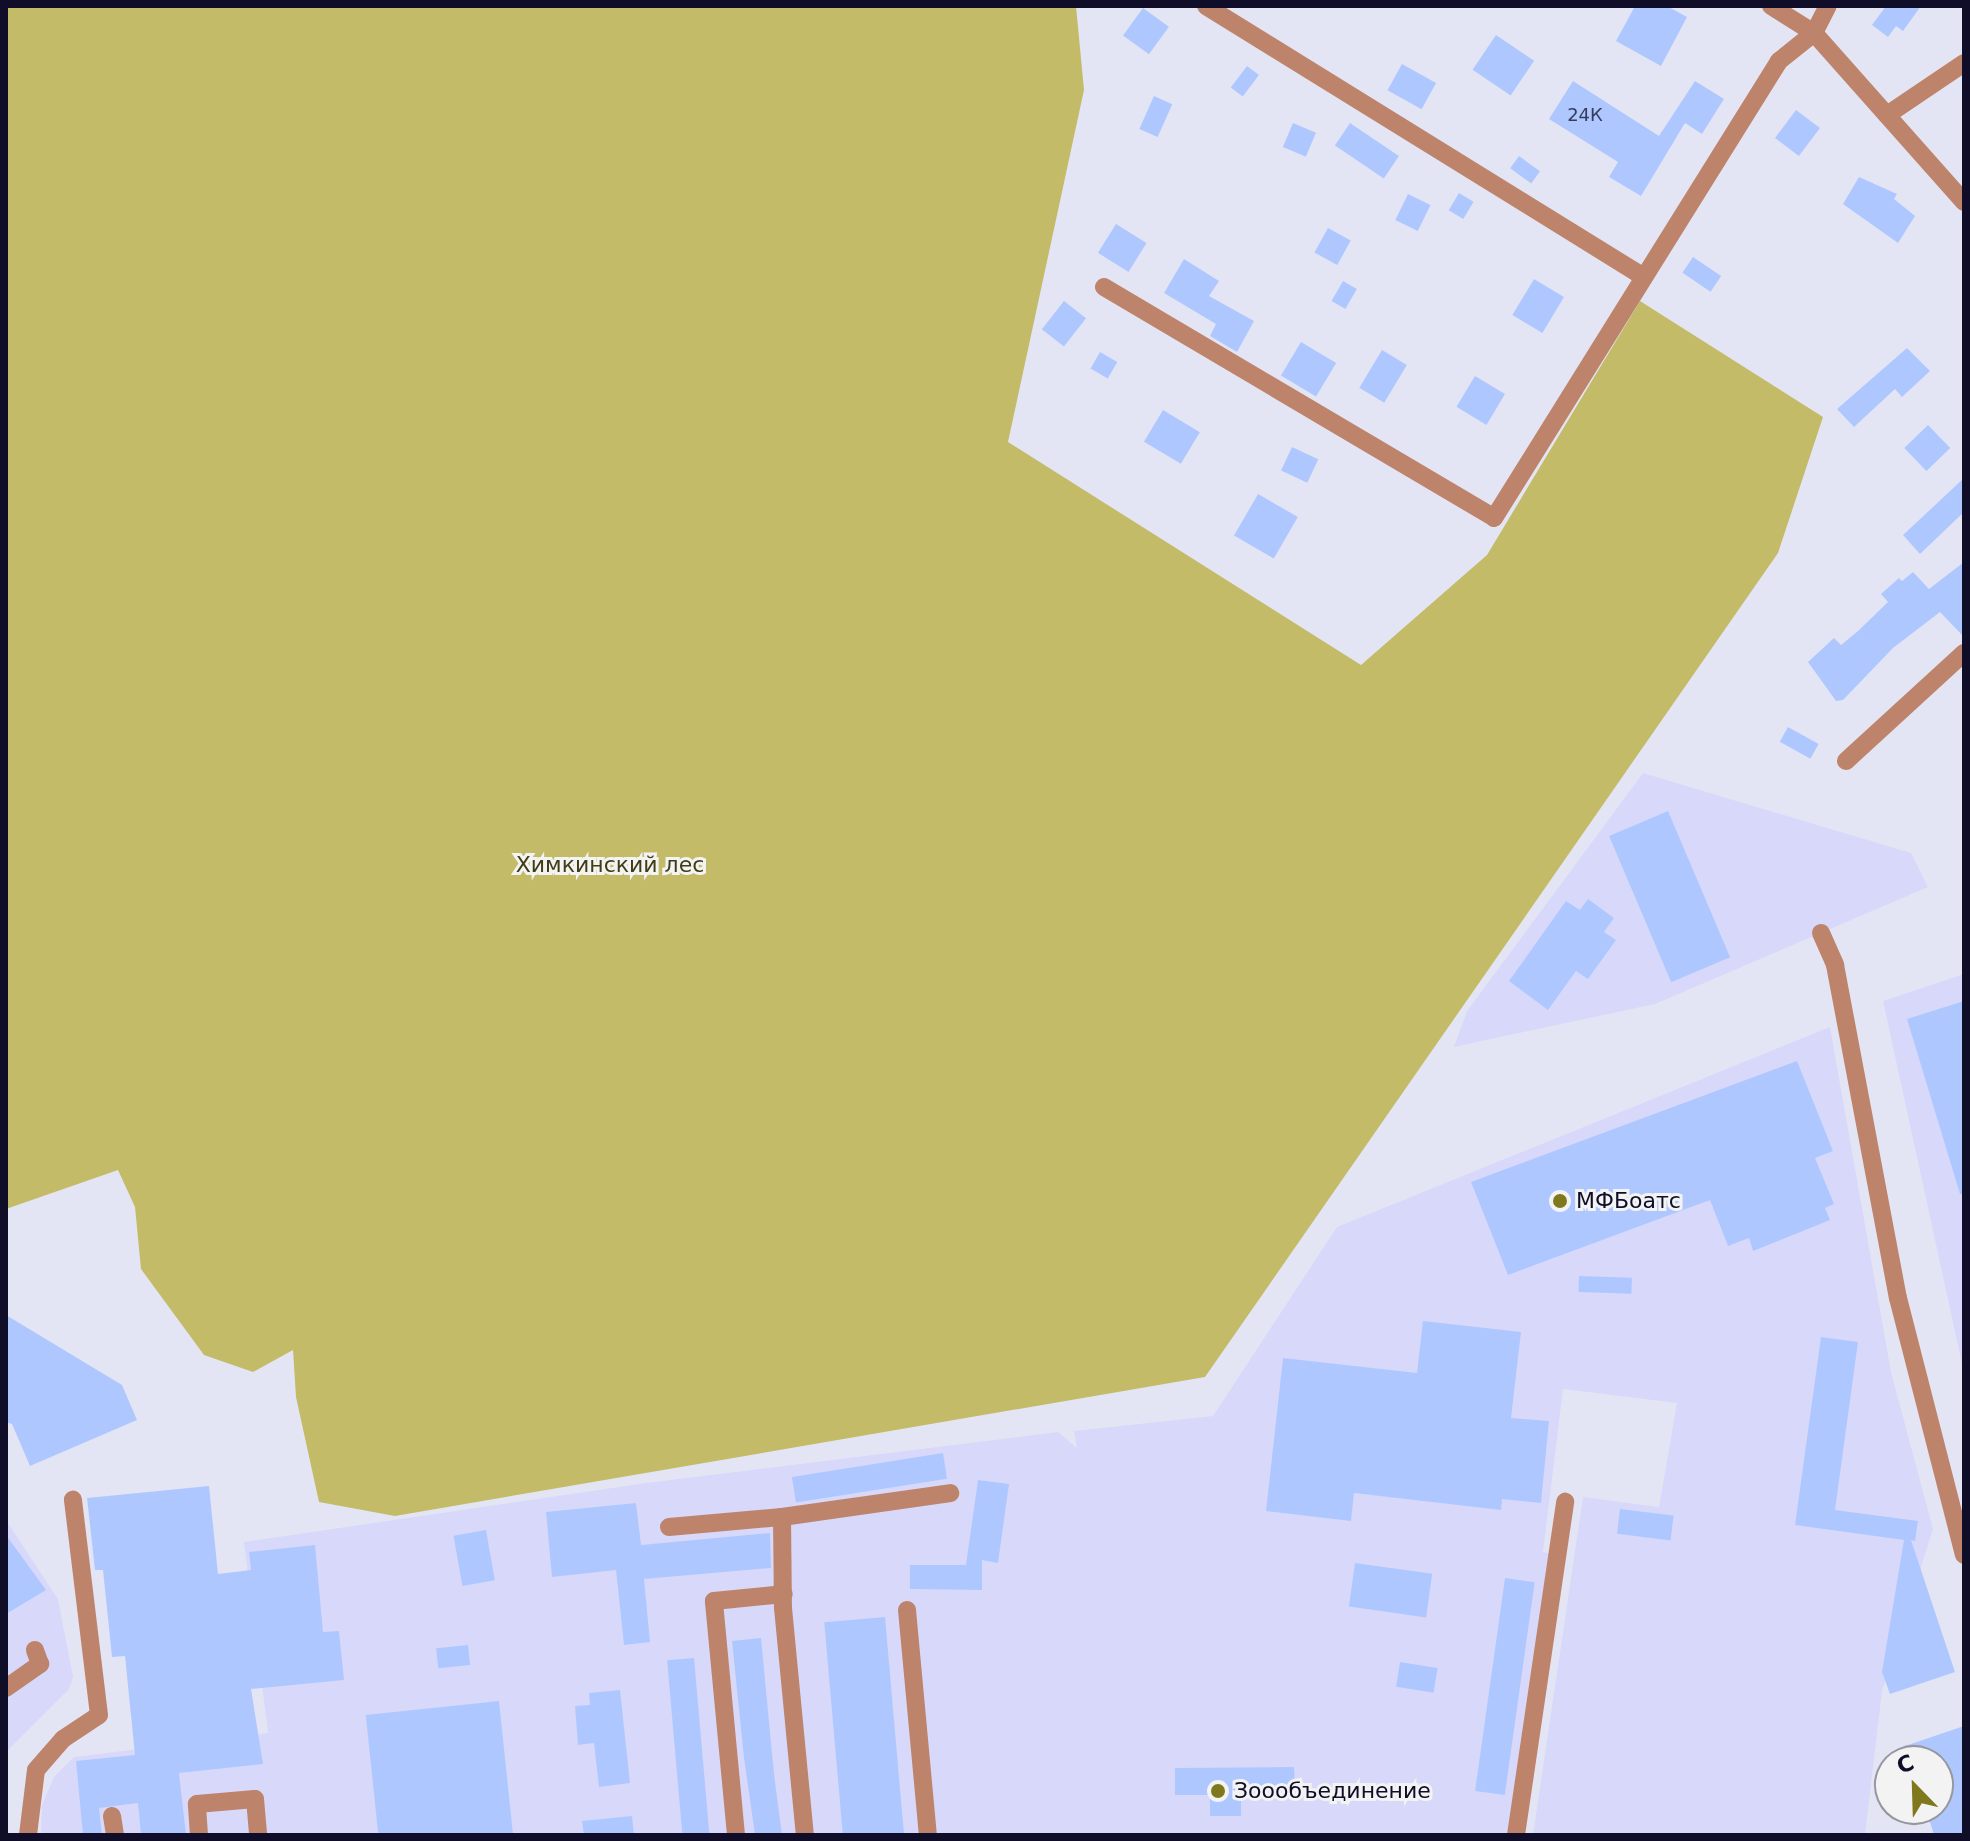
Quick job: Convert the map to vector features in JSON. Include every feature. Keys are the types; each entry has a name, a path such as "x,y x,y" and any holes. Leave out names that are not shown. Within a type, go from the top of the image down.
{"street":[{"path":"1206,6 1644,277"},
{"path":"1771,6 1814,33 1964,202"},
{"path":"1104,287 1494,518 1779,61 1814,33 1828,6"},
{"path":"1887,115 1964,63"},
{"path":"1846,761 1964,653"},
{"path":"1821,933 1835,965 1904,1326 1964,1555"},
{"path":"669,1527 782,1517 950,1493"},
{"path":"28,1835 36,1770 63,1739 99,1715 73,1500"},
{"path":"1516,1835 1565,1502"},
{"path":"782,1517 784,1594 805,1835"},
{"path":"736,1835 714,1601 784,1594"},
{"path":"907,1610 928,1835"},
{"path":"6,1688 40,1664 35,1650"},
{"path":"199,1835 197,1804 255,1799 258,1835"},
{"path":"112,1816 115,1835"}],"shaded area":[{"path":"1643,773 1911,853 1928,887 1655,1004 1454,1047 1467,1011"},
{"path":"1964,974 1964,1373 1883,1001"},
{"path":"1830,1027 1891,1372 1933,1529 1882,1691 1865,1835 1533,1835 1583,1497 1659,1507 1677,1403 1563,1389 1543,1552 1551,1554 1511,1835 41,1835 42,1805 54,1777 74,1757 268,1733 244,1542 646,1483 1058,1432 1077,1448 1074,1431 1213,1416 1337,1227"},
{"path":"6,1520 58,1599 73,1677 69,1689 6,1752"}],"green space":[{"name":"Химкинский лес","path":"6,6 1076,6 1084,90 1008,442 1361,665 1487,555 1640,301 1823,417 1778,553 1205,1377 395,1516 319,1502 296,1397 293,1350 253,1372 204,1355 141,1269 135,1207 118,1170 6,1209"}],"building":[{"path":"1635,6 1667,6 1687,17 1661,66 1616,41"},
{"path":"1886,6 1921,6 1903,31 1896,26 1888,37 1872,25"},
{"path":"1143,8 1169,27 1149,54 1123,36"},
{"path":"1496,35 1534,61 1511,96 1473,70"},
{"path":"1402,64 1436,83 1422,109 1387,90"},
{"path":"1247,66 1259,75 1243,97 1231,88"},
{"path":"1573,81 1659,136 1695,81 1724,99 1702,134 1685,123 1641,196 1609,177 1618,162 1549,119"},
{"path":"1154,96 1172,104 1158,137 1139,129"},
{"path":"1796,110 1820,128 1799,156 1775,138"},
{"path":"1293,123 1316,133 1306,157 1283,147"},
{"path":"1350,123 1399,156 1384,178 1335,145"},
{"path":"1519,156 1540,171 1531,183 1510,168"},
{"path":"1859,177 1897,194 1894,199 1915,216 1898,243 1843,204"},
{"path":"1459,193 1474,202 1463,219 1449,210"},
{"path":"1408,194 1430,205 1418,231 1395,220"},
{"path":"1116,224 1147,243 1129,272 1098,253"},
{"path":"1328,228 1351,241 1337,265 1314,252"},
{"path":"1693,257 1721,276 1711,292 1682,273"},
{"path":"1184,259 1219,281 1209,296 1254,321 1237,352 1210,336 1216,324 1164,293"},
{"path":"1534,279 1564,297 1542,333 1512,315"},
{"path":"1343,281 1357,289 1345,309 1332,301"},
{"path":"1064,301 1086,318 1064,347 1042,329"},
{"path":"1301,342 1336,363 1316,397 1281,375"},
{"path":"1907,348 1930,371 1902,397 1895,389 1854,427 1837,409"},
{"path":"1382,350 1407,365 1384,403 1359,388"},
{"path":"1100,352 1117,362 1108,378 1090,368"},
{"path":"1475,376 1505,394 1486,425 1456,407"},
{"path":"1163,410 1200,432 1181,464 1144,442"},
{"path":"1928,425 1950,448 1926,471 1904,448"},
{"path":"1292,447 1318,459 1307,483 1281,471"},
{"path":"1964,478 1964,512 1920,554 1903,535"},
{"path":"1258,494 1298,517 1274,559 1234,536"},
{"path":"1964,562 1964,637 1940,612 1893,648 1843,700 1836,701 1808,662 1834,638 1841,645 1858,631 1888,602 1881,594 1899,578 1902,581 1913,572 1929,589"},
{"path":"1788,727 1819,744 1810,759 1780,742"},
{"path":"1668,811 1730,957 1671,982 1609,836"},
{"path":"1588,899 1614,918 1604,932 1616,940 1588,979 1576,971 1548,1010 1509,981 1566,901 1580,910"},
{"path":"1964,1001 1964,1194 1960,1194 1907,1019"},
{"path":"1797,1061 1833,1151 1815,1158 1834,1204 1825,1208 1830,1220 1753,1251 1749,1238 1728,1246 1710,1200 1508,1275 1471,1182"},
{"path":"1579,1276 1632,1278 1631,1294 1578,1292"},
{"path":"6,1315 122,1385 137,1420 30,1466 12,1424 6,1422"},
{"path":"1423,1321 1521,1332 1511,1418 1549,1421 1541,1503 1502,1499 1501,1510 1354,1493 1351,1521 1266,1511 1283,1358 1417,1373"},
{"path":"1821,1337 1858,1342 1835,1510 1918,1521 1915,1541 1911,1540 1955,1672 1890,1694 1882,1672 1904,1540 1795,1525"},
{"path":"943,1453 947,1479 796,1503 792,1477"},
{"path":"978,1480 1009,1484 998,1563 982,1560 982,1590 910,1589 910,1565 966,1565"},
{"path":"209,1486 218,1574 251,1570 249,1552 315,1545 323,1632 339,1631 344,1680 251,1689 263,1764 179,1773 186,1835 141,1835 138,1803 99,1808 102,1835 83,1835 76,1761 135,1755 125,1656 112,1657 103,1570 95,1570 87,1498"},
{"path":"636,1503 641,1545 770,1533 771,1568 644,1579 650,1642 624,1645 616,1570 552,1577 546,1512"},
{"path":"1620,1509 1674,1516 1671,1540 1617,1534"},
{"path":"486,1530 495,1580 462,1586 454,1536"},
{"path":"6,1535 46,1590 6,1614"},
{"path":"1355,1563 1432,1574 1426,1617 1349,1607"},
{"path":"1505,1578 1535,1582 1505,1795 1475,1791"},
{"path":"885,1617 904,1835 843,1835 824,1622"},
{"path":"761,1638 782,1835 755,1835 744,1758 732,1641"},
{"path":"468,1645 470,1665 438,1668 436,1648"},
{"path":"694,1658 709,1835 682,1835 667,1660"},
{"path":"1400,1662 1438,1668 1434,1693 1396,1687"},
{"path":"620,1690 630,1783 599,1787 594,1743 578,1745 575,1706 590,1705 589,1693"},
{"path":"499,1701 513,1835 378,1835 366,1715"},
{"path":"1964,1726 1964,1835 1934,1835 1931,1825 1954,1825 1954,1745 1908,1745"},
{"name":"Зоообъединение","path":"1294,1767 1295,1788 1260,1788 1260,1795 1241,1795 1241,1816 1210,1816 1210,1795 1175,1795 1175,1768"},
{"path":"632,1816 634,1835 584,1835 582,1821"}],"place":[{"name":"МФБоатс","path":"1560,1201"},
{"name":"Зоообъединение","path":"1218,1791"}]}
